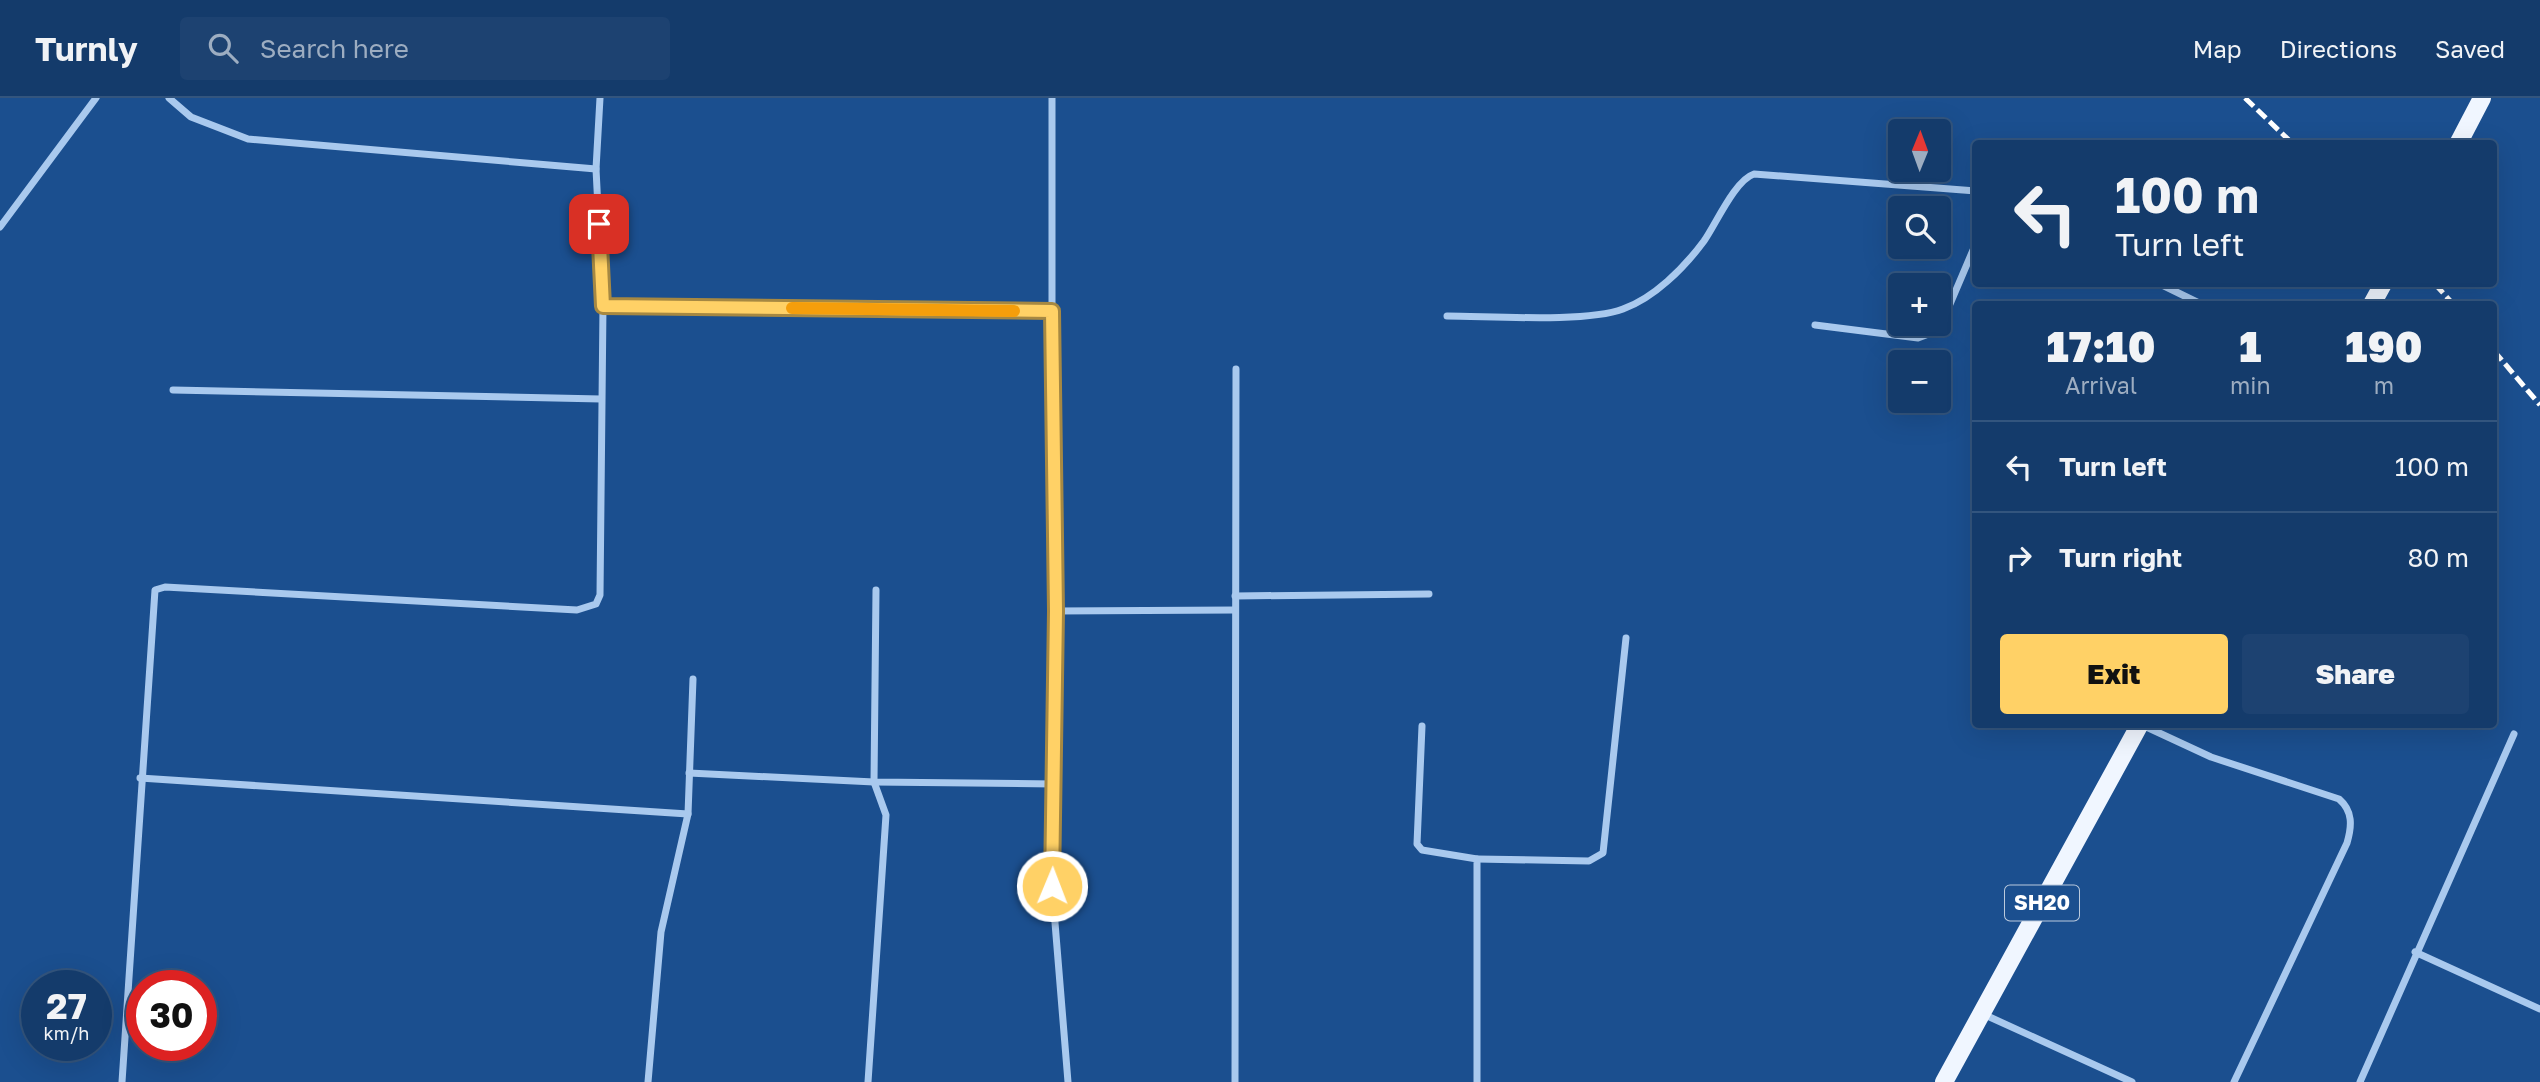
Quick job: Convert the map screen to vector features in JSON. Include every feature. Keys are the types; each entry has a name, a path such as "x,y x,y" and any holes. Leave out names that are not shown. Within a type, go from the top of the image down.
{"main road":[{"path":"2460,140 2482,98"},
{"name":"SH20","path":"1944,1082 2139,728"}],"street":[{"path":"0,228 96,98"},
{"path":"169,98 191,117 248,139 596,169"},
{"path":"122,1082 153,594 157,588 577,610 596,604 600,595 603,306 596,169 600,98"},
{"path":"1052,98 1056,611 1052,886 1068,1082"},
{"path":"1447,316 1597,315 1634,305 1657,290 1702,243 1743,181 1754,174 1972,191"},
{"path":"1815,325 1918,338 1933,334 1939,330 1972,252"},
{"path":"2166,287 2194,301"},
{"path":"603,306 1052,311"},
{"path":"1235,1082 1236,369"},
{"path":"173,390 601,400"},
{"path":"868,1082 886,815 874,782 876,590"},
{"path":"1236,596 1429,594"},
{"path":"1056,611 1235,610"},
{"path":"1422,726 1416,844 1422,850 1477,859 1589,861 1603,853 1626,638"},
{"path":"648,1082 661,933 688,814 693,679"},
{"path":"2149,728 2211,757 2339,799 2346,805 2351,820 2347,843 2234,1082"},
{"path":"2360,1082 2415,952 2514,734"},
{"path":"690,773 874,782 1054,784"},
{"path":"140,778 688,814"},
{"path":"1476,1082 1477,859"},
{"path":"2415,952 2540,1009"},
{"path":"1981,1013 2132,1082"}],"railway":[{"path":"2245,98 2289,140"},
{"path":"2438,287 2450,301"},
{"path":"2497,355 2540,405"}],"slow traffic":[{"path":"792,308 1014,311"}],"route":[{"path":"599,224 603,306 1052,311 1056,611 1052,886"}]}
